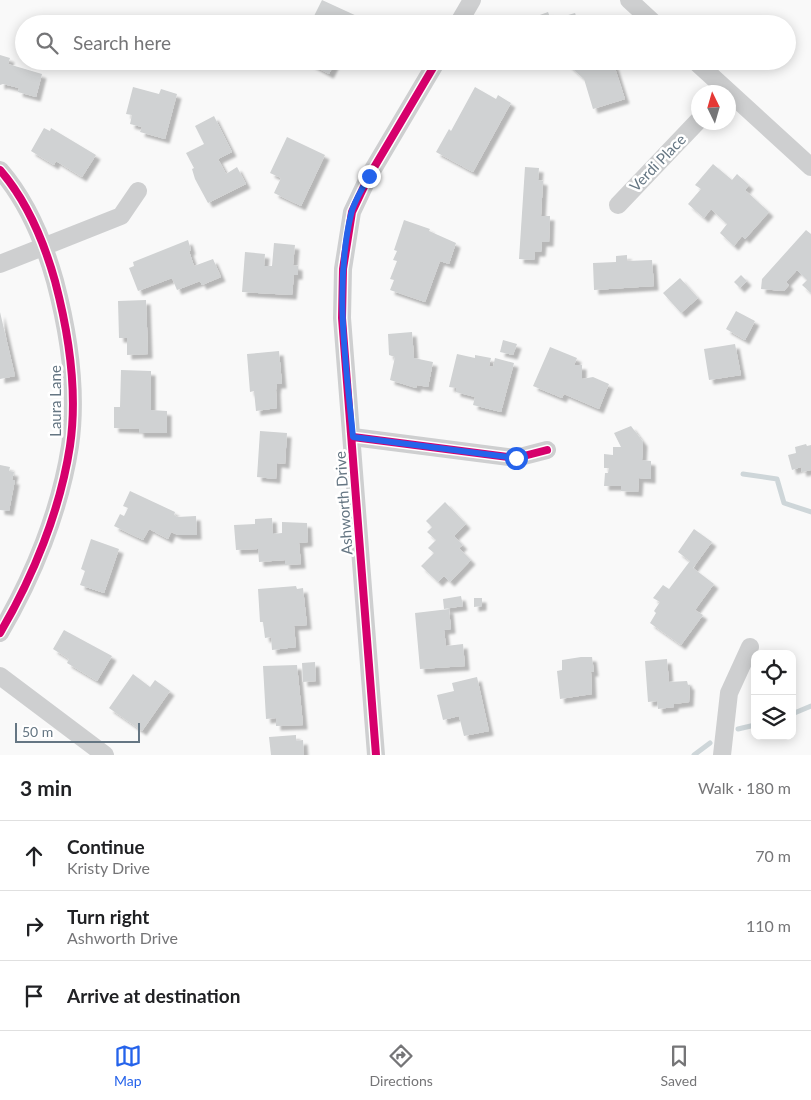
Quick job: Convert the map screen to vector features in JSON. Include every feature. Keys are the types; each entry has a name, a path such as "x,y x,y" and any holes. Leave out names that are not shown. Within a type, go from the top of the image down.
{"street":[{"path":"463,15 472,0"},
{"path":"629,0 645,15"},
{"name":"Ashworth Drive","path":"376,755 353,437 342,318 343,268 352,212 369,176 432,70"},
{"path":"704,70 720,85"},
{"path":"736,100 811,167"},
{"name":"Verdi Place","path":"618,205 691,128"},
{"name":"Laura Lane","path":"0,170 12,184 45,245 65,320 72,375 70,445 57,505 20,599 0,634"},
{"path":"0,264 121,216 138,192"},
{"path":"353,437 516,458 547,450"},
{"path":"722,755 729,693 750,647"},
{"path":"0,676 105,755"}],"building":[{"path":"322,0 355,15 314,15"},
{"path":"0,55 10,58 8,64 15,66 15,70 28,70 42,74 36,97 18,92 19,88 0,85"},
{"path":"322,70 331,70 329,74"},
{"path":"574,70 616,70 625,99 593,109 584,79"},
{"path":"133,87 159,94 161,89 177,94 165,139 140,132 142,127 130,124 132,115 126,114"},
{"path":"475,87 496,99 498,95 511,103 473,172 436,152 449,129 451,131"},
{"path":"214,116 232,152 218,159 226,174 237,167 246,184 208,203 195,179 192,169 194,168 186,153 204,144 195,126"},
{"path":"44,128 50,131 51,128 96,155 82,177 56,161 54,165 31,151"},
{"path":"287,137 325,155 301,206 274,193 281,178 270,173"},
{"path":"713,164 732,180 737,174 749,185 745,190 769,212 745,239 742,236 734,246 720,233 727,224 711,209 704,218 688,204 701,189 695,185"},
{"path":"525,167 539,168 538,180 543,181 541,216 550,216 549,242 542,242 541,252 535,252 534,260 519,259"},
{"path":"404,220 430,229 429,231 456,243 449,264 440,261 425,302 390,290 394,280 390,279 397,261 393,260 397,251 394,250"},
{"path":"806,230 811,234 811,293 802,285 807,280 797,270 786,282 789,285 784,291 761,289 762,279"},
{"path":"188,240 194,266 213,259 221,277 202,285 200,281 177,290 172,278 138,291 129,268 134,266 133,262"},
{"path":"274,243 295,245 293,265 298,266 298,275 294,275 292,295 242,292 245,252 265,254 264,266 272,266"},
{"path":"627,255 627,261 652,260 654,286 594,290 593,263 616,262 616,256"},
{"path":"741,275 747,281 740,288 734,282"},
{"path":"680,278 698,298 681,313 663,293"},
{"path":"146,300 148,354 127,355 127,338 119,338 118,301"},
{"path":"736,311 755,321 745,340 726,329"},
{"path":"0,312 15,376 0,379"},
{"path":"412,332 414,358 433,362 428,387 417,385 416,388 390,380 395,357 389,355 388,334"},
{"path":"503,340 517,344 513,355 500,352"},
{"path":"735,344 741,375 709,380 704,349"},
{"path":"550,347 577,358 574,365 582,365 582,379 593,377 609,384 599,409 564,394 562,398 533,386"},
{"path":"279,351 282,384 277,384 277,408 256,411 254,391 250,392 247,354"},
{"path":"457,354 475,358 475,355 491,358 489,366 493,367 495,358 514,363 501,412 473,405 475,397 456,392 456,388 449,387"},
{"path":"121,370 151,371 151,410 167,411 167,433 139,433 139,429 114,428 114,407 120,407"},
{"path":"631,426 643,442 642,460 651,461 651,479 639,478 638,492 621,491 621,486 604,486 605,473 608,473 609,468 604,468 604,454 613,455 613,447 621,447 614,433"},
{"path":"260,431 287,433 285,464 277,463 276,479 257,477"},
{"path":"806,444 807,446 811,445 811,470 802,472 801,467 792,470 788,455 796,453 795,447"},
{"path":"0,465 10,467 9,471 14,472 12,480 15,480 9,511 0,510"},
{"path":"130,491 175,512 174,515 177,517 196,516 197,535 178,535 171,532 168,539 149,529 143,540 114,526 120,514 124,516 128,508 123,506"},
{"path":"445,502 466,524 454,536 463,545 459,548 471,560 450,582 444,576 438,582 421,566 434,553 428,548 436,540 427,532 432,527 426,521"},
{"path":"272,518 273,534 282,533 282,522 307,523 308,542 299,543 301,564 285,565 285,560 259,562 258,549 236,550 234,525 255,524 255,519"},
{"path":"694,529 712,542 693,568 714,584 695,610 703,615 681,645 650,623 656,613 654,611 660,602 653,598 663,585 669,589 690,561 678,552"},
{"path":"91,539 119,549 104,593 80,585 85,571 81,569"},
{"path":"296,586 297,589 303,588 307,625 294,626 296,647 272,650 271,637 265,638 263,622 260,622 258,589"},
{"path":"461,596 463,606 444,609 443,599"},
{"path":"474,598 482,598 482,606 474,607"},
{"path":"449,609 451,629 444,630 446,646 463,644 465,666 420,669 415,613"},
{"path":"64,630 112,656 97,681 67,663 69,659 53,649"},
{"path":"592,657 594,672 591,672 592,694 560,699 557,671 562,670 562,660"},
{"path":"667,659 669,682 687,681 688,685 690,685 689,702 674,704 674,707 658,709 657,701 648,702 645,661"},
{"path":"315,662 316,681 303,682 302,663"},
{"path":"297,665 303,725 276,726 276,718 266,719 263,666"},
{"path":"133,674 150,687 155,680 170,691 142,731 109,708"},
{"path":"477,677 489,731 464,736 459,716 443,720 437,695 454,691 452,683"},
{"path":"296,735 296,741 303,740 304,755 271,755 269,737"}],"waterway":[{"path":"743,474 777,479 784,503 811,512"},
{"path":"796,712 811,706"},
{"path":"738,729 751,726"},
{"path":"694,755 710,743"}],"cycle path":[{"path":"376,755 342,318 343,269 352,212 369,176 432,70"},
{"path":"0,170 10,182 34,222 51,266 68,342 73,404 70,446 52,519 34,566 0,633"},
{"path":"353,437 516,458 547,450"}],"route":[{"path":"369,176 352,212 343,268 342,318 353,437 516,458"}]}
